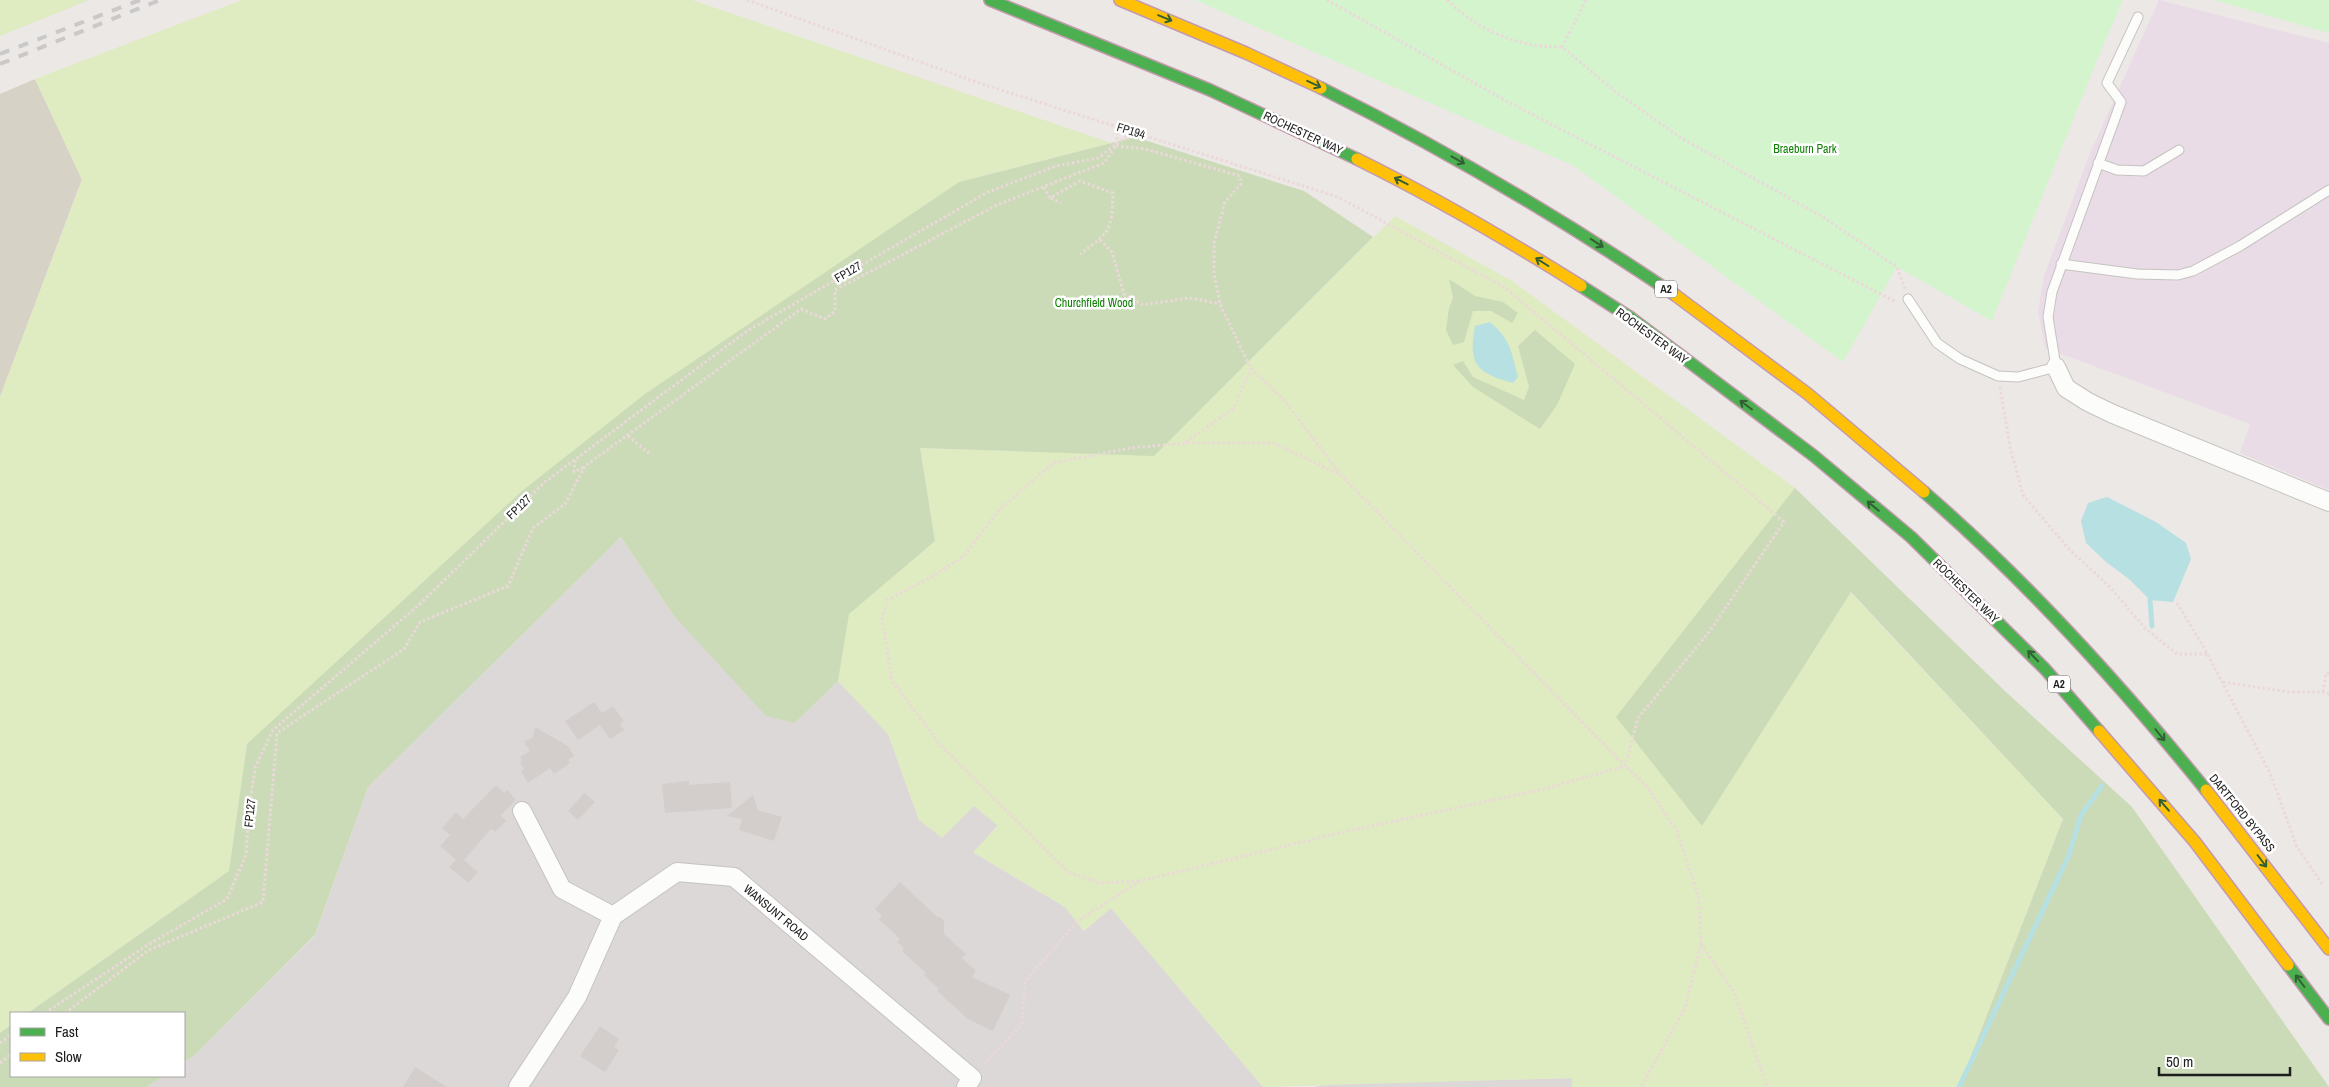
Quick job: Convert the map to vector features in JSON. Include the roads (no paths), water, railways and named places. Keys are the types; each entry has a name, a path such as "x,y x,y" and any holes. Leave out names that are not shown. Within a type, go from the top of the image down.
{"highway":[{"name":"ROCHESTER WAY","path":"990,0 1210,90 1319,139 1406,183 1501,236 1631,318 1814,456 1911,538 2045,668 2195,842 2329,1020"},
{"name":"DARTFORD BYPASS","path":"1120,0 1216,39 1332,93 1428,143 1524,197 1632,265 1733,335 1831,412 1924,491 2014,576 2129,697 2248,841 2329,949"}],"street":[{"path":"2056,367 2066,388 2088,402 2113,414 2329,502"},
{"path":"518,1087 577,997 613,916 562,889 522,811"},
{"name":"WANSUNT ROAD","path":"613,916 677,872 734,876 968,1082"}],"lane":[{"path":"1908,299 1937,343 1960,359 1998,376 2018,377 2056,367 2048,318 2052,292 2121,102 2107,83 2138,17"},
{"path":"2098,163 2116,170 2144,171 2179,150"},
{"path":"2061,264 2137,274 2178,276 2192,271 2240,246 2329,190"}],"water":[{"path":"1490,322 1497,328 1509,346 1518,377 1513,383 1483,371 1474,358 1473,339 1475,326"},
{"path":"2107,497 2156,522 2186,543 2191,559 2173,602 2150,600 2129,579 2106,562 2086,543 2081,521 2088,503"}],"waterway":[{"path":"2150,600 2152,626"},
{"path":"1959,1087 2069,855 2081,815 2102,786"}],"railway":[{"path":"0,54 140,0"},
{"path":"0,64 160,0"}],"park label":[{"name":"Braeburn Park","path":"1805,149"},
{"name":"Churchfield Wood","path":"1094,303"}]}
